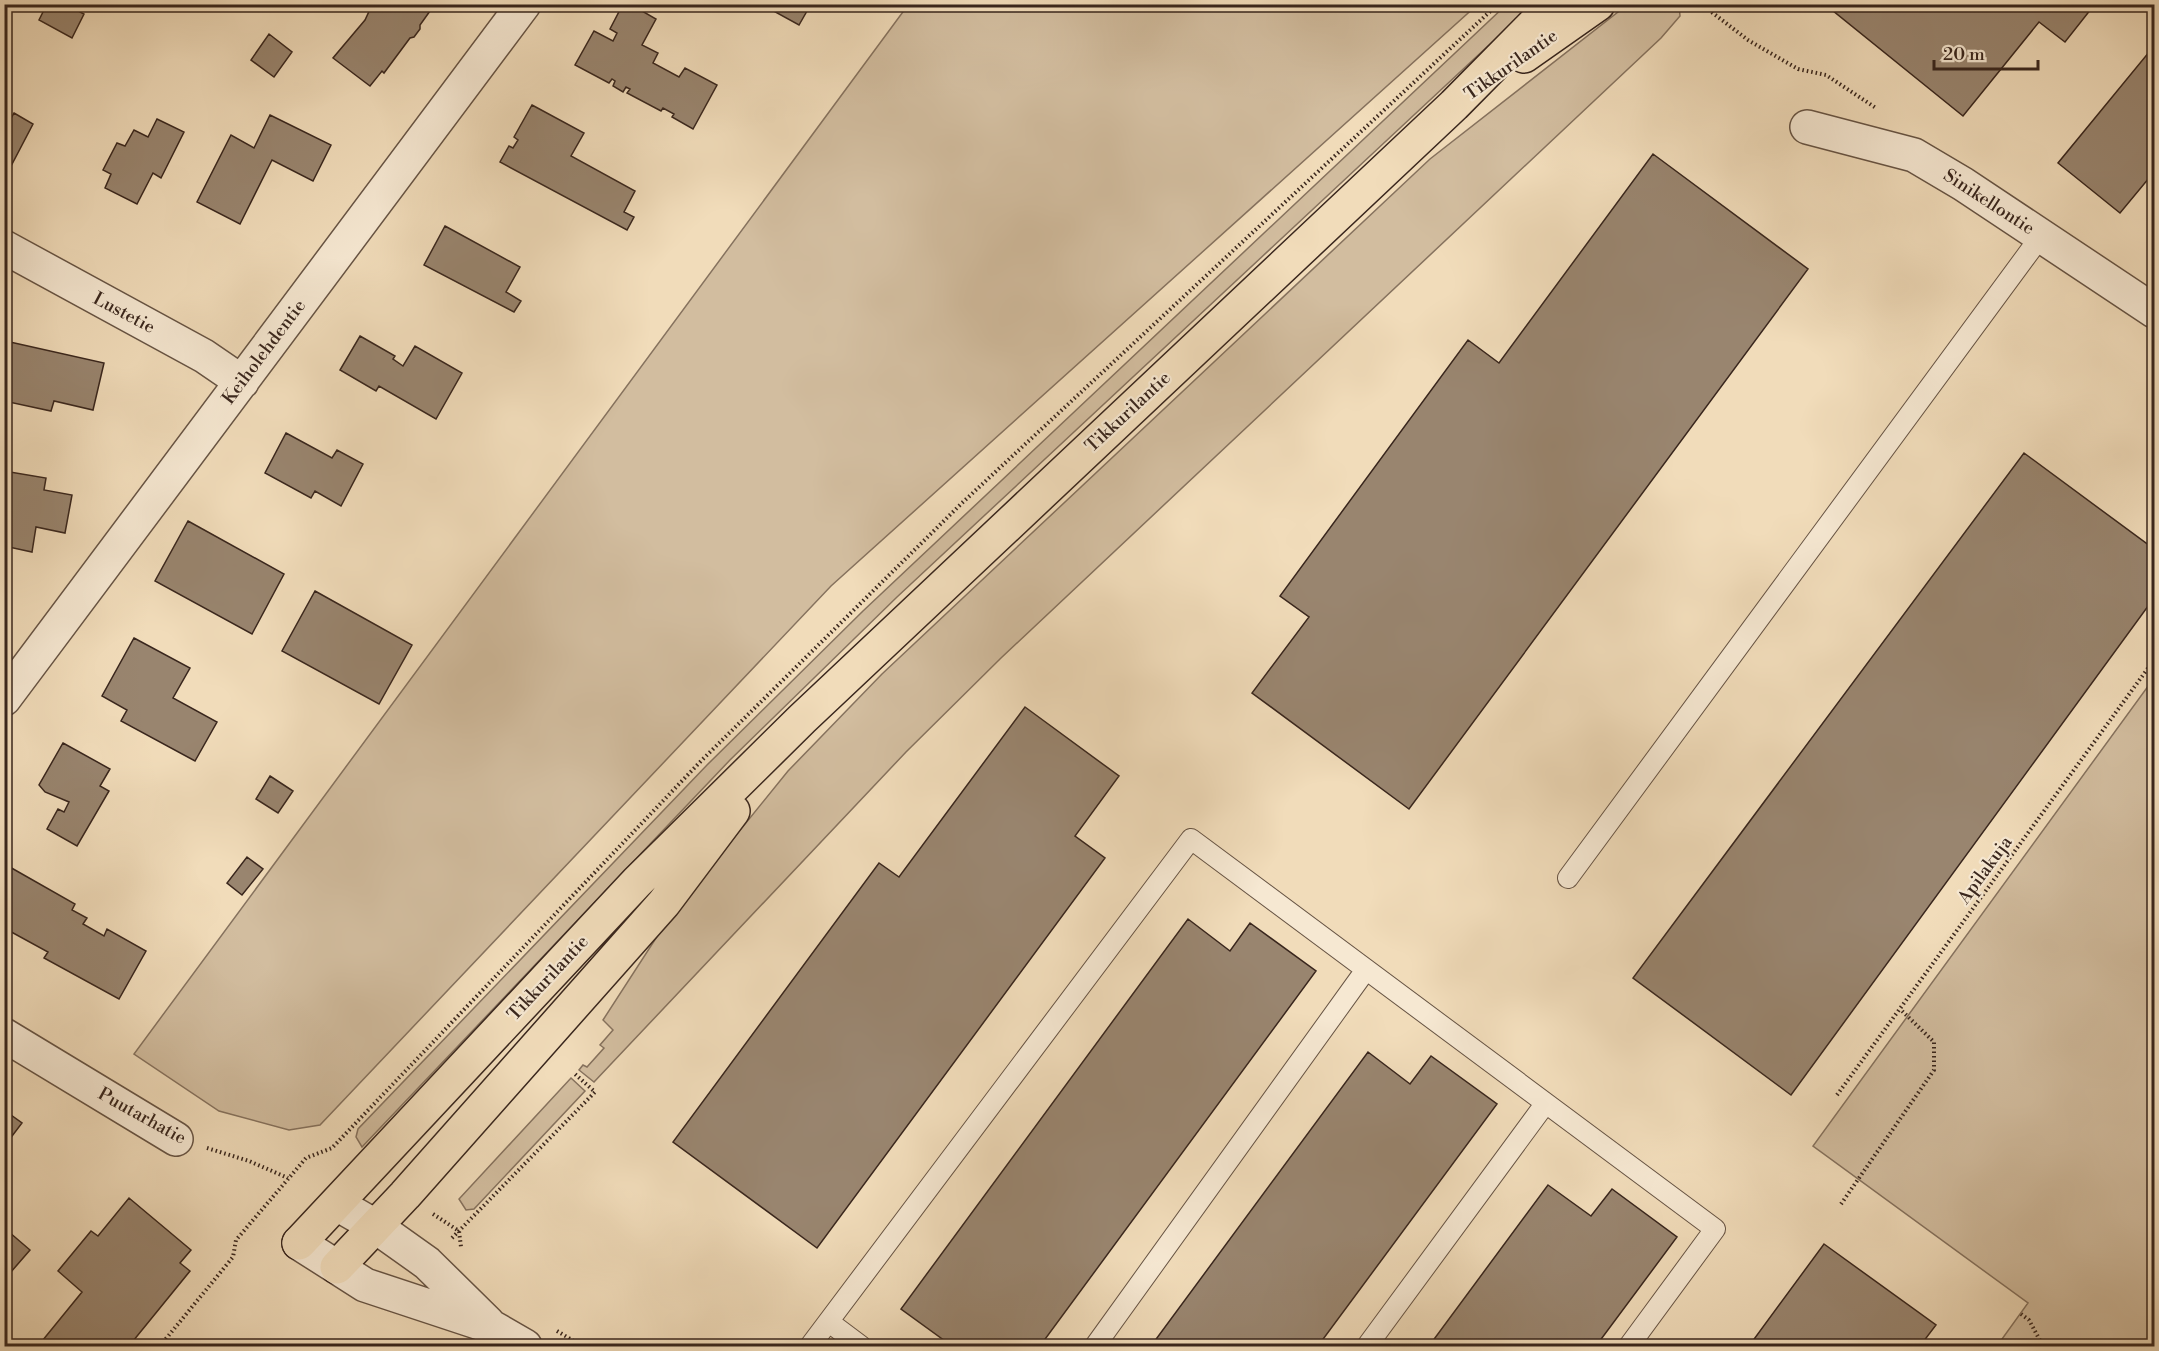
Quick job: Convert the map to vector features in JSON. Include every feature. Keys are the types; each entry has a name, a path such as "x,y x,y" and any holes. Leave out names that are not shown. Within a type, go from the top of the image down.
{"main road":[{"name":"Tikkurilantie","path":"299,1243 638,882 802,718 1454,105 1554,4"},
{"name":"Tikkurilantie","path":"1454,105 1598,4"},
{"name":"Tikkurilantie","path":"337,1267 664,903 802,718"}],"street":[{"name":"Keiholehdentie","path":"4,699 524,4"},
{"name":"Sinikellontie","path":"1807,127 1914,155 2154,311"},
{"name":"Lustetie","path":"4,247 204,356 242,382"},
{"name":"Puutarhatie","path":"4,1035 176,1139"},
{"path":"337,1204 375,1226 427,1263 512,1340"},
{"path":"299,1243 365,1285 512,1340"}],"lane":[{"path":"1568,878 2041,236"},
{"path":"810,1347 1191,839 1365,971 1715,1229 1629,1347"},
{"path":"1095,1347 1365,971"},
{"path":"1367,1347 1545,1104"},
{"path":"829,1322 861,1347"}],"path":[{"path":"1701,4 1748,40 1798,69 1826,75 1885,114"},
{"name":"Apilakuja","path":"1837,1095 2154,660"},
{"path":"1841,1204 1934,1070 1934,1042 1900,1009"},
{"path":"459,1231 595,1092 575,1074"},
{"name":"Puutarhatie","path":"176,1139 249,1161 288,1178"},
{"path":"2021,1314 2029,1320 2043,1347"},
{"path":"409,1347 412,1339"}],"shaded area":[{"path":"908,5 1477,5 831,586 320,1125 289,1130 219,1111 134,1054"},
{"path":"1506,5 1532,5 897,597 730,760 362,1147 356,1137 358,1129 707,765 863,611"},
{"path":"1627,5 1679,5 1680,16 1661,38 1001,658 906,752 594,1082 579,1070 583,1065 587,1067 604,1048 600,1045 613,1030 603,1020 669,918 788,771 882,674 1430,159"},
{"path":"2154,678 2154,1346 1997,1346 2028,1303 1813,1146"},
{"path":"571,1078 585,1091 474,1209 466,1210 459,1199"}],"building":[{"path":"47,4 65,4 84,14 72,38 39,20"},
{"path":"435,4 414,37 410,38 384,73 382,71 370,86 333,58 365,20 372,5"},
{"path":"623,4 630,4 656,19 642,45 658,53 653,63 679,77 685,68 717,85 693,129 672,117 674,114 663,108 661,111 627,93 630,89 626,87 623,92 613,86 615,81 612,79 609,83 575,65 594,31 613,41 617,33 610,29"},
{"path":"761,4 811,4 799,25"},
{"path":"1836,4 2095,4 2065,42 2039,22 1963,116 1832,10"},
{"path":"269,34 292,52 274,77 251,60"},
{"path":"2154,46 2154,172 2120,213 2058,163"},
{"path":"532,105 584,133 571,156 635,191 624,212 634,217 627,230 500,162 509,146 513,148 518,140 514,137"},
{"path":"14,113 33,124 10,168 4,165 4,122 8,124"},
{"path":"270,115 331,145 313,181 272,160 240,224 197,202 231,135 254,148"},
{"path":"157,119 184,132 161,178 153,173 137,204 105,188 111,174 103,170 117,143 125,146 134,130 148,137"},
{"path":"1653,154 1808,269 1409,809 1252,693 1309,617 1280,596 1468,340 1499,363"},
{"path":"445,226 520,267 506,292 521,301 514,312 424,265"},
{"path":"360,336 395,356 393,359 403,366 415,346 462,373 436,419 379,386 376,391 340,370"},
{"path":"10,342 104,363 93,410 54,401 51,411 4,401 4,368"},
{"path":"286,433 332,458 337,450 363,464 341,506 315,491 311,498 265,473"},
{"path":"2024,453 2154,549 2154,598 1791,1095 1633,978"},
{"path":"4,471 46,478 44,490 72,495 65,533 36,527 32,552 4,546"},
{"path":"188,521 284,574 252,634 155,581"},
{"path":"315,591 412,645 379,704 282,651"},
{"path":"134,638 190,668 173,698 217,722 195,761 121,721 127,710 102,696"},
{"path":"1025,707 1119,776 1075,836 1105,858 817,1248 673,1142 879,863 899,877"},
{"path":"63,743 110,769 100,786 109,791 77,846 47,829 58,809 64,812 69,802 45,792 39,785"},
{"path":"270,776 293,791 278,813 256,799"},
{"path":"247,857 263,869 242,895 227,883"},
{"path":"8,866 75,904 72,910 87,918 83,924 104,936 107,929 146,951 119,999 44,958 48,952 4,928 4,872"},
{"path":"1188,919 1230,951 1250,923 1316,971 1040,1346 952,1346 901,1309"},
{"path":"1368,1052 1410,1084 1431,1056 1497,1104 1318,1346 1151,1346"},
{"path":"4,1110 22,1123 6,1144 4,1143"},
{"path":"1548,1185 1591,1216 1612,1189 1677,1237 1596,1346 1429,1346"},
{"path":"129,1198 191,1250 180,1263 190,1271 129,1346 38,1346 82,1292 58,1271 91,1231 98,1236"},
{"path":"9,1232 30,1250 4,1280 4,1237"},
{"path":"1824,1244 1936,1325 1920,1346 1749,1346"}]}
